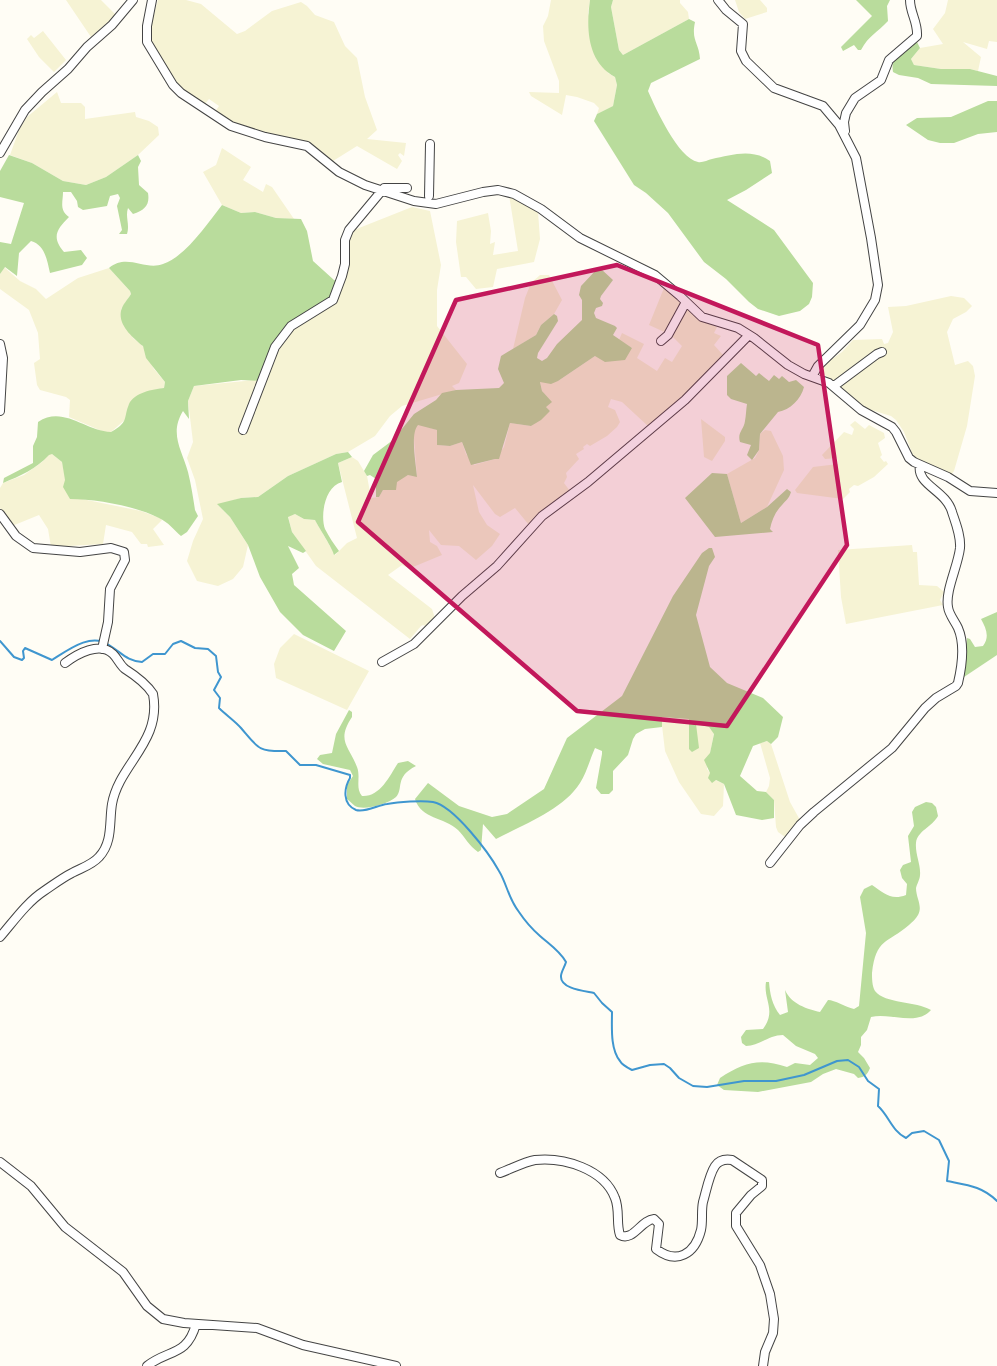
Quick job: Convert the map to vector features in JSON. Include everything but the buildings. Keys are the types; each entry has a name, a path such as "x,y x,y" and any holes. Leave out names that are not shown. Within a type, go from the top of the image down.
{"street":[{"path":"0,153 26,110 87,47 112,25 133,0"},
{"path":"152,0 147,26 147,42 173,85 181,93 231,126 264,137 307,146 339,172 380,190 414,201 436,204 483,192 506,191 541,209 580,238 655,275 702,317 738,328 788,365 834,386 861,410 892,427 909,458 920,465 948,477 970,491 997,493"},
{"path":"718,0 743,24 741,51 746,61 774,88 823,106 839,125 856,159 872,238 876,300 860,325 818,366 813,375"},
{"path":"848,143 844,122 846,113 855,98 881,80 889,60 917,36 917,24 910,10 910,0"},
{"path":"429,196 430,144"},
{"path":"243,430 270,360 282,336 300,320 333,300 345,264 345,240 349,230 380,190 407,188"},
{"path":"661,341 668,335 686,302"},
{"path":"382,662 414,644 462,596 497,566 542,516 588,482 685,400 749,335"},
{"path":"0,344 3,358 0,411"},
{"path":"834,386 882,352"},
{"path":"770,863 800,825 892,748 925,708 956,686 959,680 962,646 958,629 948,608 948,599 957,565 960,540 949,503 940,492 926,483 919,472 920,465"},
{"path":"0,514 16,536 33,548 80,552 111,548 124,552 125,560 110,590 103,644"},
{"path":"65,663 103,644"},
{"path":"0,938 41,893 101,856 112,825 112,804 116,791 146,741 152,719 153,694 133,674 122,668 103,644"},
{"path":"500,1173 534,1160 558,1162 589,1170 603,1179 612,1191 618,1204 620,1235 627,1237 648,1220 656,1220 659,1228 656,1249 675,1258 686,1254 696,1242 701,1229 703,1204 715,1166 721,1161 732,1160 755,1174 762,1180 762,1186 736,1213 736,1226 760,1265 771,1294 773,1333 765,1352 764,1366"},
{"path":"0,1162 31,1186 65,1227 123,1272 154,1314 163,1319 196,1324 257,1328 303,1345 396,1366"},
{"path":"147,1366 181,1348 192,1337 196,1324"}],"highlighted area":[{"path":"617,265 818,345 847,545 727,726 577,711 358,522 456,300"}],"shaded area":[{"path":"66,0 101,0 116,15 91,37"},
{"path":"158,0 186,0 201,4 237,34 245,31 272,11 301,2 315,15 334,22 345,46 357,58 365,97 377,130 367,139 406,143 404,156 400,153 398,155 402,161 397,169 357,146 333,161 314,146 226,120 215,112 219,106 209,99 204,105 184,90 173,78 152,43 149,32"},
{"path":"551,0 590,0 588,13 608,73 615,77 617,85 613,106 597,114 599,108 594,103 566,95 562,115 531,96 529,92 559,93 559,81 544,41 543,26 548,16"},
{"path":"613,0 680,0 688,12 689,19 623,55 619,50 611,7"},
{"path":"735,0 760,0 767,8 767,12 745,19 739,12"},
{"path":"948,0 997,0 997,42 989,41 987,49 963,42 981,57 978,71 914,65 911,59 920,48 943,44 933,29 945,13"},
{"path":"43,31 66,60 54,72 39,57 27,39 31,35 34,38"},
{"path":"57,92 61,103 81,103 85,107 85,119 135,112 136,117 158,127 159,135 138,155 106,177 86,185 63,181 32,163 10,155 19,130 27,117"},
{"path":"222,148 251,167 243,180 263,192 266,184 272,187 294,219 276,218 255,212 241,213 222,205 203,172 216,165"},
{"path":"509,195 538,212 540,239 534,262 497,269 493,287 476,289 466,277 461,277 456,242 457,221 488,213 491,231 490,244 495,242 493,255 518,251"},
{"path":"412,207 430,211 441,265 437,290 437,326 467,364 459,383 452,386 456,390 402,406 390,416 375,436 348,452 336,454 288,476 258,497 241,498 218,505 230,517 248,545 243,567 233,579 218,586 197,581 187,561 203,519 195,480 187,458 193,442 188,401 194,386 255,380 287,333 334,302 348,236 354,230"},
{"path":"4,267 20,281 36,289 46,299 78,278 109,268 130,291 131,294 121,309 133,338 143,346 154,369 165,382 164,388 157,389 129,404 127,418 111,432 104,432 69,417 70,400 40,390 37,385 34,363 40,359 38,333 29,310 0,289 0,274"},
{"path":"540,275 549,275 562,300 554,314 541,325 536,335 513,349 525,298 531,283"},
{"path":"664,288 680,300 699,320 717,327 714,333 721,336 714,345 724,356 649,427 622,402 611,399 608,407 615,410 620,422 617,427 590,446 587,444 576,454 579,459 566,473 564,483 570,491 544,509 529,525 515,508 500,517 495,514 473,485 479,512 487,525 500,534 492,546 476,560 459,546 441,545 429,530 430,542 437,546 442,555 413,567 402,565 388,575 432,609 435,618 425,626 421,626 410,639 316,566 292,532 288,516 295,514 304,519 315,520 335,555 347,543 357,538 338,463 352,457 358,461 367,476 371,498 379,497 383,490 400,479 408,475 417,476 414,429 418,424 437,430 437,445 450,446 462,442 466,454 474,465 495,459 504,447 510,423 531,426 550,411 546,407 547,398 540,382 558,381 595,356 632,348 619,340 622,333 644,344 637,358 657,371 665,358 672,362 682,346 671,335 649,325"},
{"path":"951,296 964,298 972,306 953,319 947,332 955,365 968,361 973,366 975,376 967,426 951,475 914,458 904,432 896,420 891,416 868,409 820,371 821,367 842,352 853,340 882,339 884,344 888,343 893,332 888,307 906,306"},
{"path":"701,419 725,437 725,441 712,461 704,457"},
{"path":"855,421 865,429 869,425 884,433 885,438 878,443 882,455 880,457 888,464 874,477 858,486 854,485 843,499 797,493 795,490 813,467 838,464 837,458 825,459 822,455 844,432 852,435 854,429 850,425"},
{"path":"765,430 771,431 783,456 784,470 767,507 741,523 727,474 755,458 759,450 760,434"},
{"path":"49,454 62,462 70,499 82,499 141,511 160,518 162,520 153,529 164,545 148,547 147,544 141,544 132,532 106,525 103,544 51,547 48,529 39,515 12,526 0,508 0,488 3,483 24,475"},
{"path":"912,545 913,552 917,552 919,585 937,586 944,592 940,600 943,605 846,624 841,597 838,550"},
{"path":"294,634 369,671 347,710 276,678 274,664 280,648"},
{"path":"661,717 689,719 689,749 695,724 709,727 714,733 707,769 712,782 715,780 724,784 723,806 714,816 701,814 679,782 665,751"},
{"path":"768,741 771,744 790,802 800,820 785,837 778,832 774,800 766,792 770,778 760,743"}],"green space":[{"path":"590,0 613,0 611,7 619,50 623,55 689,19 695,22 694,33 700,59 651,83 648,91 668,132 690,159 701,162 734,154 749,154 770,161 772,173 727,200 774,230 813,283 809,304 800,311 779,316 758,309 704,262 668,213 634,185 594,121 597,114 613,106 617,85 615,77 599,63 590,43 588,22"},
{"path":"856,0 890,0 887,6 888,21 870,37 861,50 854,45 843,51 841,47 872,16"},
{"path":"917,42 920,48 911,59 914,65 941,69 970,69 997,76 997,86 931,84 918,78 893,72 896,58"},
{"path":"988,101 997,101 997,132 978,134 954,143 940,143 928,140 906,125 917,118 951,117"},
{"path":"9,155 32,163 63,181 86,185 106,177 138,155 141,161 138,167 139,185 148,193 147,204 144,209 133,214 128,208 127,234 119,234 122,230 117,206 120,198 118,194 110,196 107,206 83,210 78,207 71,192 63,192 63,209 69,217 57,233 58,242 64,252 81,250 87,258 82,265 50,273 42,249 31,241 19,253 17,276 5,267 0,274 0,242 11,244 24,203 0,197 0,171"},
{"path":"222,205 241,213 255,212 276,218 301,219 307,231 313,261 334,280 341,282 334,302 300,322 283,339 264,381 241,380 194,386 188,401 189,419 183,411 177,427 178,442 188,472 198,516 187,532 181,536 162,520 139,510 91,500 70,499 63,487 65,480 62,462 52,454 28,472 3,483 4,478 33,463 33,446 37,437 38,422 56,416 65,417 101,431 111,432 123,423 131,400 139,394 164,388 165,382 146,358 143,346 124,326 121,316 122,309 131,294 109,268 122,262 156,266 172,260 196,239"},
{"path":"597,269 601,269 613,280 601,296 602,306 596,308 594,313 596,318 615,326 617,328 613,335 632,348 625,360 605,362 595,356 558,381 551,384 540,382 542,391 552,402 546,407 550,411 531,426 510,423 499,459 471,465 462,442 450,446 437,445 437,430 418,425 414,435 417,477 408,475 397,482 396,490 383,490 379,497 376,497 376,479 370,475 367,476 364,471 373,455 393,440 414,414 436,400 442,393 499,388 504,383 498,369 501,356 536,335 541,325 554,314 558,321 537,358 542,361 547,358 557,344 582,320 582,300 579,295 581,286"},
{"path":"741,363 756,376 759,373 769,381 774,375 779,379 782,376 789,382 796,380 804,387 794,403 778,412 760,434 759,450 752,460 747,455 751,445 740,442 739,439 747,404 731,399 727,395 727,376"},
{"path":"348,452 352,457 338,463 342,482 331,489 325,502 323,516 325,529 339,551 334,555 315,520 304,519 295,514 288,517 292,532 306,551 303,553 288,546 299,568 292,574 294,585 346,631 334,651 303,635 280,612 260,577 248,545 230,517 217,504 241,498 258,497 288,476 336,454"},
{"path":"712,473 727,474 741,523 767,507 787,489 791,492 774,516 770,529 773,532 715,537 685,498"},
{"path":"712,548 715,557 709,566 696,615 710,667 727,683 763,698 783,717 778,737 771,744 767,741 753,746 740,776 757,791 766,792 774,800 774,818 762,820 736,815 724,784 716,780 712,783 708,778 710,773 704,760 710,753 714,734 709,727 696,724 699,748 692,752 689,749 689,719 662,717 662,727 645,729 636,734 628,755 613,771 613,790 609,794 601,794 596,788 602,751 595,748 580,783 564,801 542,816 496,839 483,824 481,850 478,852 458,830 418,806 415,799 428,783 459,806 492,817 507,814 544,789 567,738 622,696 673,596 702,553"},
{"path":"997,612 997,655 964,677 967,638 975,647 983,646 987,636 981,619"},
{"path":"349,710 352,712 352,717 347,725 344,738 357,767 359,790 362,796 379,790 398,763 408,761 416,766 405,774 398,794 392,800 364,808 355,806 347,799 347,785 353,776 350,770 323,764 317,759 320,755 332,753 336,734"},
{"path":"926,802 936,807 938,816 919,835 916,843 920,871 916,888 920,905 919,912 909,925 880,947 876,953 872,977 874,989 880,995 931,1010 918,1018 871,1017 867,1030 861,1037 858,1052 870,1068 862,1077 858,1078 854,1074 836,1069 811,1082 758,1092 724,1090 717,1085 720,1078 737,1068 752,1063 769,1063 787,1067 795,1063 810,1065 818,1058 815,1054 796,1046 783,1035 751,1046 742,1043 741,1037 746,1030 763,1029 767,1022 769,1011 766,982 769,982 772,999 780,1015 788,1012 785,990 795,1002 820,1012 828,1000 854,1009 859,1006 866,933 860,897 864,889 872,885 892,897 906,895 907,884 900,870 903,865 911,862 908,836 914,826 912,812 915,807"}],"waterway":[{"path":"0,641 14,657 22,660 25,648 52,660 80,644 95,640 109,645 128,658 142,662 153,654 165,654 173,644 181,641 195,648 208,649 216,656 221,677 214,690 220,698 219,708 259,747 270,751 286,751 300,765 316,765 350,775 346,786 346,800 356,810 397,803 428,801 441,805 451,812 479,842 494,863 502,876 512,902 524,919 564,958 566,962 561,976 564,984 574,989 594,993 612,1012 612,1037 615,1050 625,1066 632,1070 664,1064 679,1078 693,1086 707,1087 744,1081 776,1081 804,1075 837,1061 848,1060 859,1067 868,1081 879,1089 878,1106 901,1135 906,1138 912,1133 924,1131 939,1140 949,1161 947,1181 980,1189 997,1201"}]}
